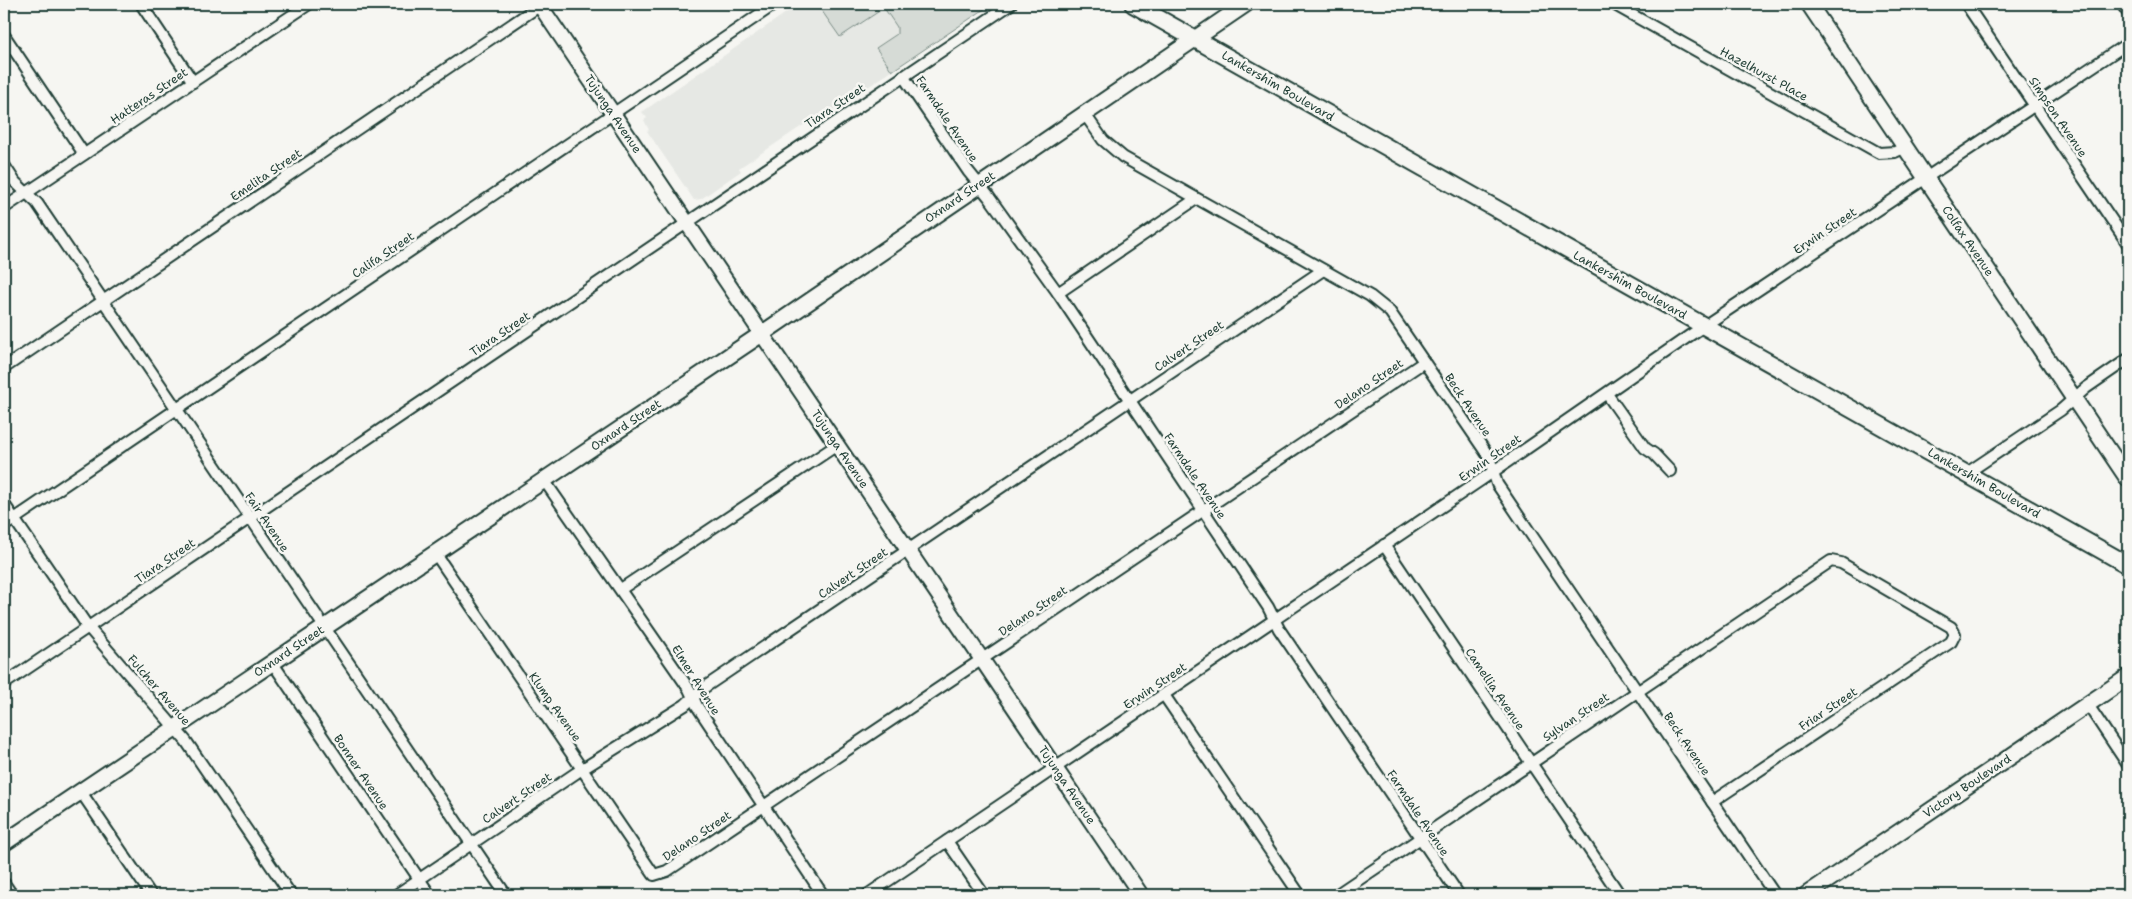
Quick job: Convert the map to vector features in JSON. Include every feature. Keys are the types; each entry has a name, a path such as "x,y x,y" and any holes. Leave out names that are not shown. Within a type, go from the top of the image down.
{"main road":[{"name":"Lankershim Boulevard","path":"1134,4 1196,38 1302,101 1967,473 2128,566"},
{"name":"Oxnard Street","path":"4,843 762,333 1246,4"},
{"name":"Colfax Avenue","path":"1808,4 2128,478"},
{"name":"Victory Boulevard","path":"1806,895 2128,677"}],"street":[{"path":"140,4 193,82"},
{"name":"Hatteras Street","path":"4,208 309,4"},
{"name":"Tujunga Avenue","path":"541,4 613,114 1141,895"},
{"name":"Emelita Street","path":"4,368 541,4"},
{"name":"Califa Street","path":"4,526 775,4"},
{"name":"Tiara Street","path":"4,684 1011,4"},
{"name":"Hazelhurst Place","path":"1613,4 1879,153 1895,152 1906,147"},
{"name":"Simpson Avenue","path":"1966,4 2128,244"},
{"path":"2122,4 2128,12"},
{"path":"4,36 84,154"},
{"name":"Erwin Street","path":"867,895 1384,546 1704,327 2128,43"},
{"name":"Farmdale Avenue","path":"903,76 968,171 980,184 1058,293 1268,608 1284,637 1459,895"},
{"name":"Beck Avenue","path":"1084,113 1103,140 1123,157 1370,296 1390,312 1489,457 1497,484 1775,895"},
{"name":"Fair Avenue","path":"4,165 26,193 37,203 506,895"},
{"path":"1058,293 1196,199"},
{"name":"Calvert Street","path":"396,895 583,769 685,704 1324,270"},
{"path":"1967,473 2061,410 2074,398 2128,359"},
{"name":"Delano Street","path":"654,875 667,871 1424,362"},
{"path":"1607,394 1645,448 1670,471"},
{"path":"621,589 837,445"},
{"name":"Elmer Avenue","path":"544,480 621,589 824,895"},
{"name":"Fulcher Avenue","path":"4,504 88,627 175,727 291,895"},
{"name":"Camellia Avenue","path":"1384,546 1620,895"},
{"name":"Klump Avenue","path":"434,553 654,875"},
{"name":"Sylvan Street","path":"1336,895 1530,762 1831,561 1841,563 1943,622 1951,627 1955,634"},
{"name":"Friar Street","path":"1712,802 1951,642 1955,634"},
{"name":"Bonner Avenue","path":"272,662 430,895"},
{"path":"1164,695 1300,895"},
{"path":"2088,705 2128,765"},
{"path":"81,792 151,895"},
{"path":"947,841 984,895"},
{"path":"4,883 12,895"}],"shaded area":[{"path":"799,4 890,4 884,8 897,27 897,34 876,49 892,71 824,116 814,118 739,168 741,171 701,199 694,200 647,131 649,130 644,120 647,118 642,112"},
{"path":"817,4 992,4 892,71 876,48 897,34 897,27 884,8 840,37"}]}
